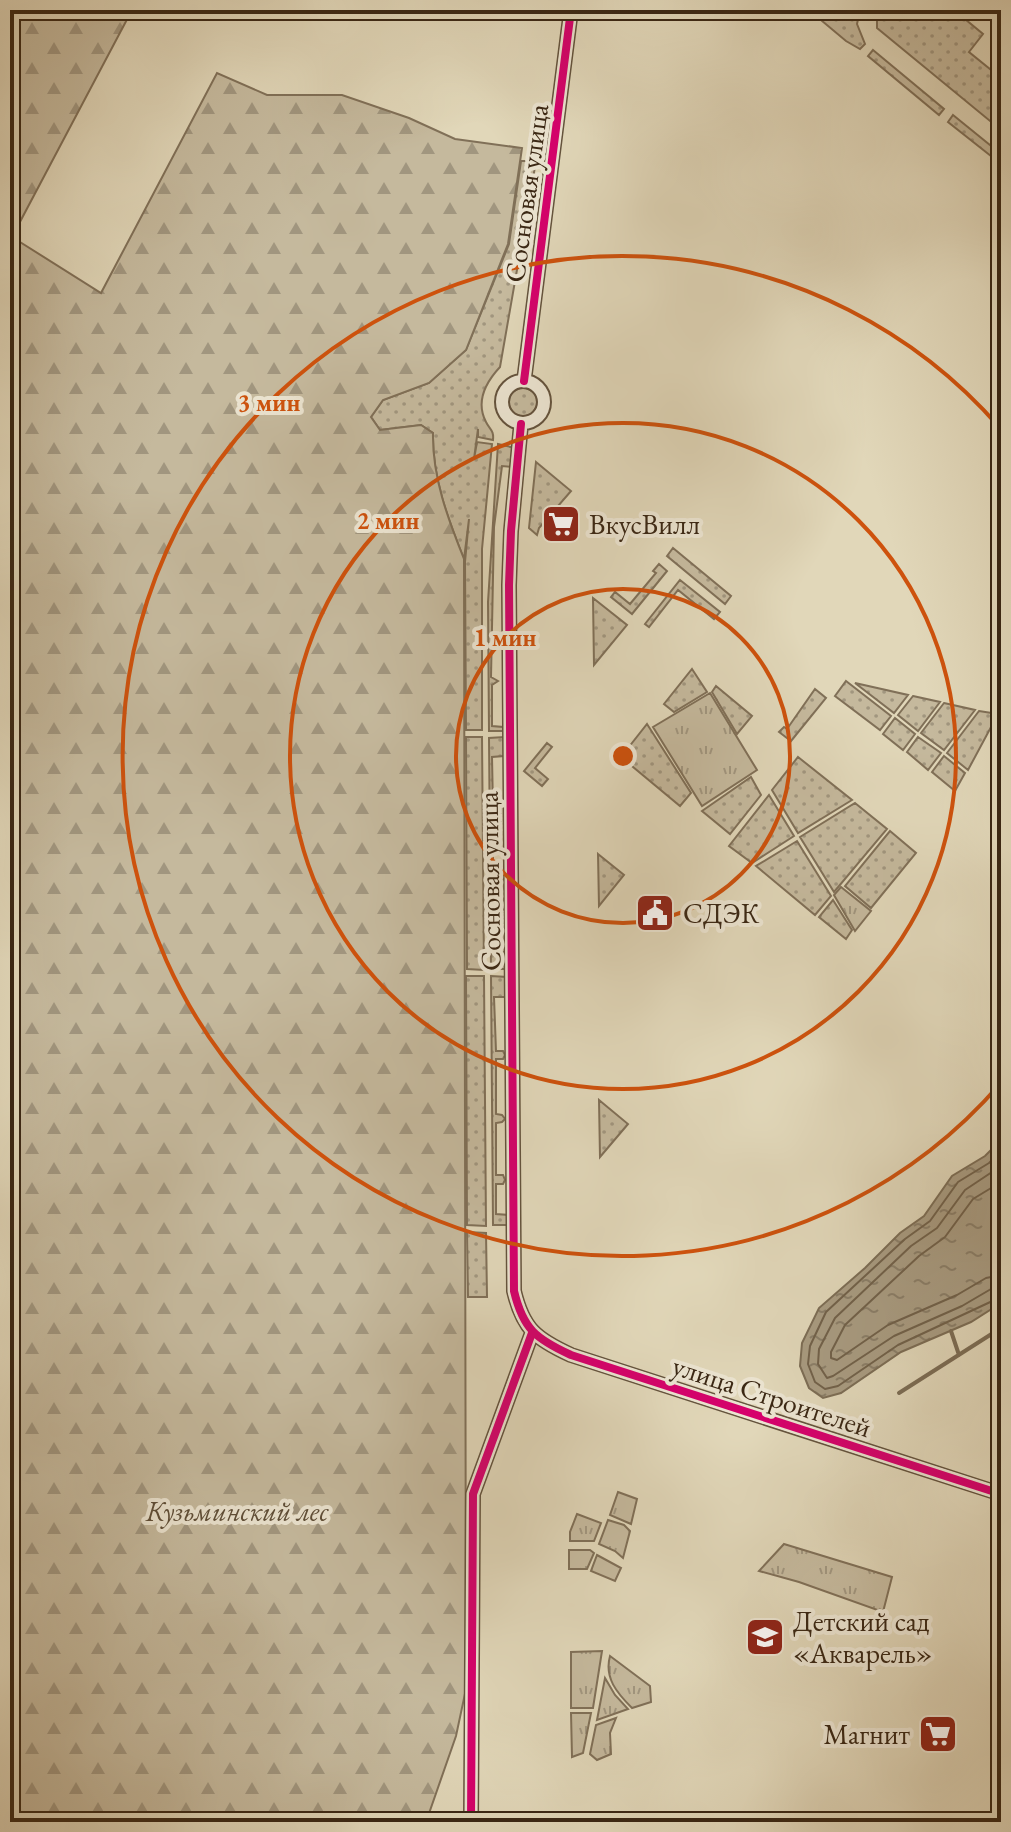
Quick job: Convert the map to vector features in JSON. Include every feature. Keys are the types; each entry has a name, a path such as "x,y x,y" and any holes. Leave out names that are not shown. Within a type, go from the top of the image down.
{"street":[{"name":"Сосновая улица","path":"532,1333 519,1314 514,1291 509,585 521,424 507,416 502,403 509,387 524,381 571,10"},
{"path":"521,424 535,420 545,405 538,386 524,381"},
{"path":"471,1822 473,1494 532,1333"},
{"name":"улица Строителей","path":"532,1333 571,1355 1001,1494"},
{"path":"817,1822 906,1822"}],"green space":[{"name":"Кузьминский лес","path":"10,10 132,10 12,237 101,293 217,73 267,95 342,95 409,118 455,139 522,148 508,244 466,350 429,383 383,400 371,417 380,430 421,425 433,433 438,482 464,559 466,1689 456,1736 426,1822 10,1822"},
{"path":"809,10 860,10 857,24 865,44 860,49 846,41"},
{"path":"884,10 954,10 983,34 969,52 1001,78 1001,130 877,28 877,18"},
{"path":"873,50 944,109 939,115 868,56"},
{"path":"953,115 1001,154 1001,164 948,122"},
{"path":"521,161 536,161 500,367 490,379 482,399 483,414 493,440 478,437 478,429 474,459 477,442 492,444 482,549 482,730 466,730 465,562 469,519 464,559 438,482 433,433 421,425 380,430 371,417 383,400 429,383 466,350 509,244"},
{"path":"523,388 533,392 537,402 533,412 523,416 513,412 509,402 513,392"},
{"path":"498,444 515,448 513,467 502,466 494,527 491,677 498,681 492,685 492,726 503,727 503,731 489,731 488,602"},
{"path":"536,462 571,491 539,528 537,535 529,528"},
{"path":"673,548 731,596 725,604 667,556"},
{"path":"659,564 667,571 632,614 611,597 615,592 630,604 656,573 653,571"},
{"path":"680,580 720,612 714,619 678,590 649,627 645,624"},
{"path":"593,598 627,625 594,665"},
{"path":"692,669 707,692 674,712 664,704"},
{"path":"846,681 891,716 880,730 835,696"},
{"path":"855,683 908,695 894,713"},
{"path":"716,686 752,716 737,734 712,692"},
{"path":"815,689 826,698 791,741 779,732 784,727 787,729"},
{"path":"710,693 757,770 702,806 653,727"},
{"path":"913,696 940,702 918,731 898,715"},
{"path":"944,703 975,710 944,750 921,733"},
{"path":"979,711 998,714 968,770 947,753"},
{"path":"895,718 915,734 903,750 883,734"},
{"path":"647,724 691,793 680,806 621,757"},
{"path":"466,737 482,737 484,970 467,969"},
{"path":"504,737 504,756 492,757 493,808 501,808 501,822 493,823 493,874 502,874 503,877 502,880 493,880 494,952 506,952 506,969 491,969 489,738"},
{"path":"918,737 941,753 928,770 907,752"},
{"path":"547,743 552,747 535,768 548,779 542,786 524,771"},
{"path":"944,756 965,773 955,791 932,772"},
{"path":"798,757 852,800 798,833 772,790"},
{"path":"751,777 761,795 730,834 702,811"},
{"path":"769,795 794,836 752,863 729,846"},
{"path":"855,803 887,829 834,892 800,837"},
{"path":"890,831 916,853 871,908 845,886"},
{"path":"797,841 831,896 815,915 756,866"},
{"path":"598,854 624,875 599,906"},
{"path":"841,887 871,911 855,931 834,895"},
{"path":"833,900 852,930 846,939 819,917"},
{"path":"466,976 484,976 486,1226 467,1225"},
{"path":"491,976 507,977 507,997 494,997 496,1051 503,1051 505,1055 503,1059 496,1059 496,1114 505,1119 496,1123 496,1175 503,1175 505,1180 503,1184 496,1184 496,1214 509,1215 509,1225 493,1225"},
{"path":"599,1100 628,1124 600,1157"},
{"path":"467,1232 486,1233 487,1297 468,1297"},
{"path":"618,1492 637,1499 631,1524 610,1515"},
{"path":"577,1514 601,1523 594,1541 570,1541"},
{"path":"608,1520 624,1525 630,1531 623,1558 599,1544"},
{"path":"784,1544 892,1577 883,1612 759,1571"},
{"path":"569,1550 590,1550 594,1553 587,1569 569,1569"},
{"path":"597,1555 621,1568 615,1581 591,1571"},
{"path":"602,1651 593,1708 571,1708 571,1652"},
{"path":"610,1656 650,1686 651,1702 632,1708 621,1697 610,1678"},
{"path":"605,1678 628,1709 597,1720"},
{"path":"571,1713 591,1713 583,1753 572,1757"},
{"path":"616,1718 610,1733 611,1754 597,1760 590,1754 596,1725"}],"water":[{"path":"1001,1140 1001,1303 971,1322 901,1352 841,1393 823,1398 809,1388 800,1366 802,1343 819,1308 900,1233 924,1216 952,1176 985,1156"}],"waterway":[{"path":"899,1393 1001,1328"},
{"path":"951,1331 959,1355"}],"cycle path":[{"path":"524,381 571,10"},
{"path":"521,424 509,585 514,1291 522,1315 540,1338 571,1355 1001,1494"},
{"path":"471,1822 473,1494 532,1333"}],"place":[{"name":"ВкусВилл","path":"561,524"},
{"name":"СДЭК","path":"655,913"},
{"name":"Детский сад «Акварель»","path":"765,1637"},
{"name":"Магнит","path":"938,1734"}]}
